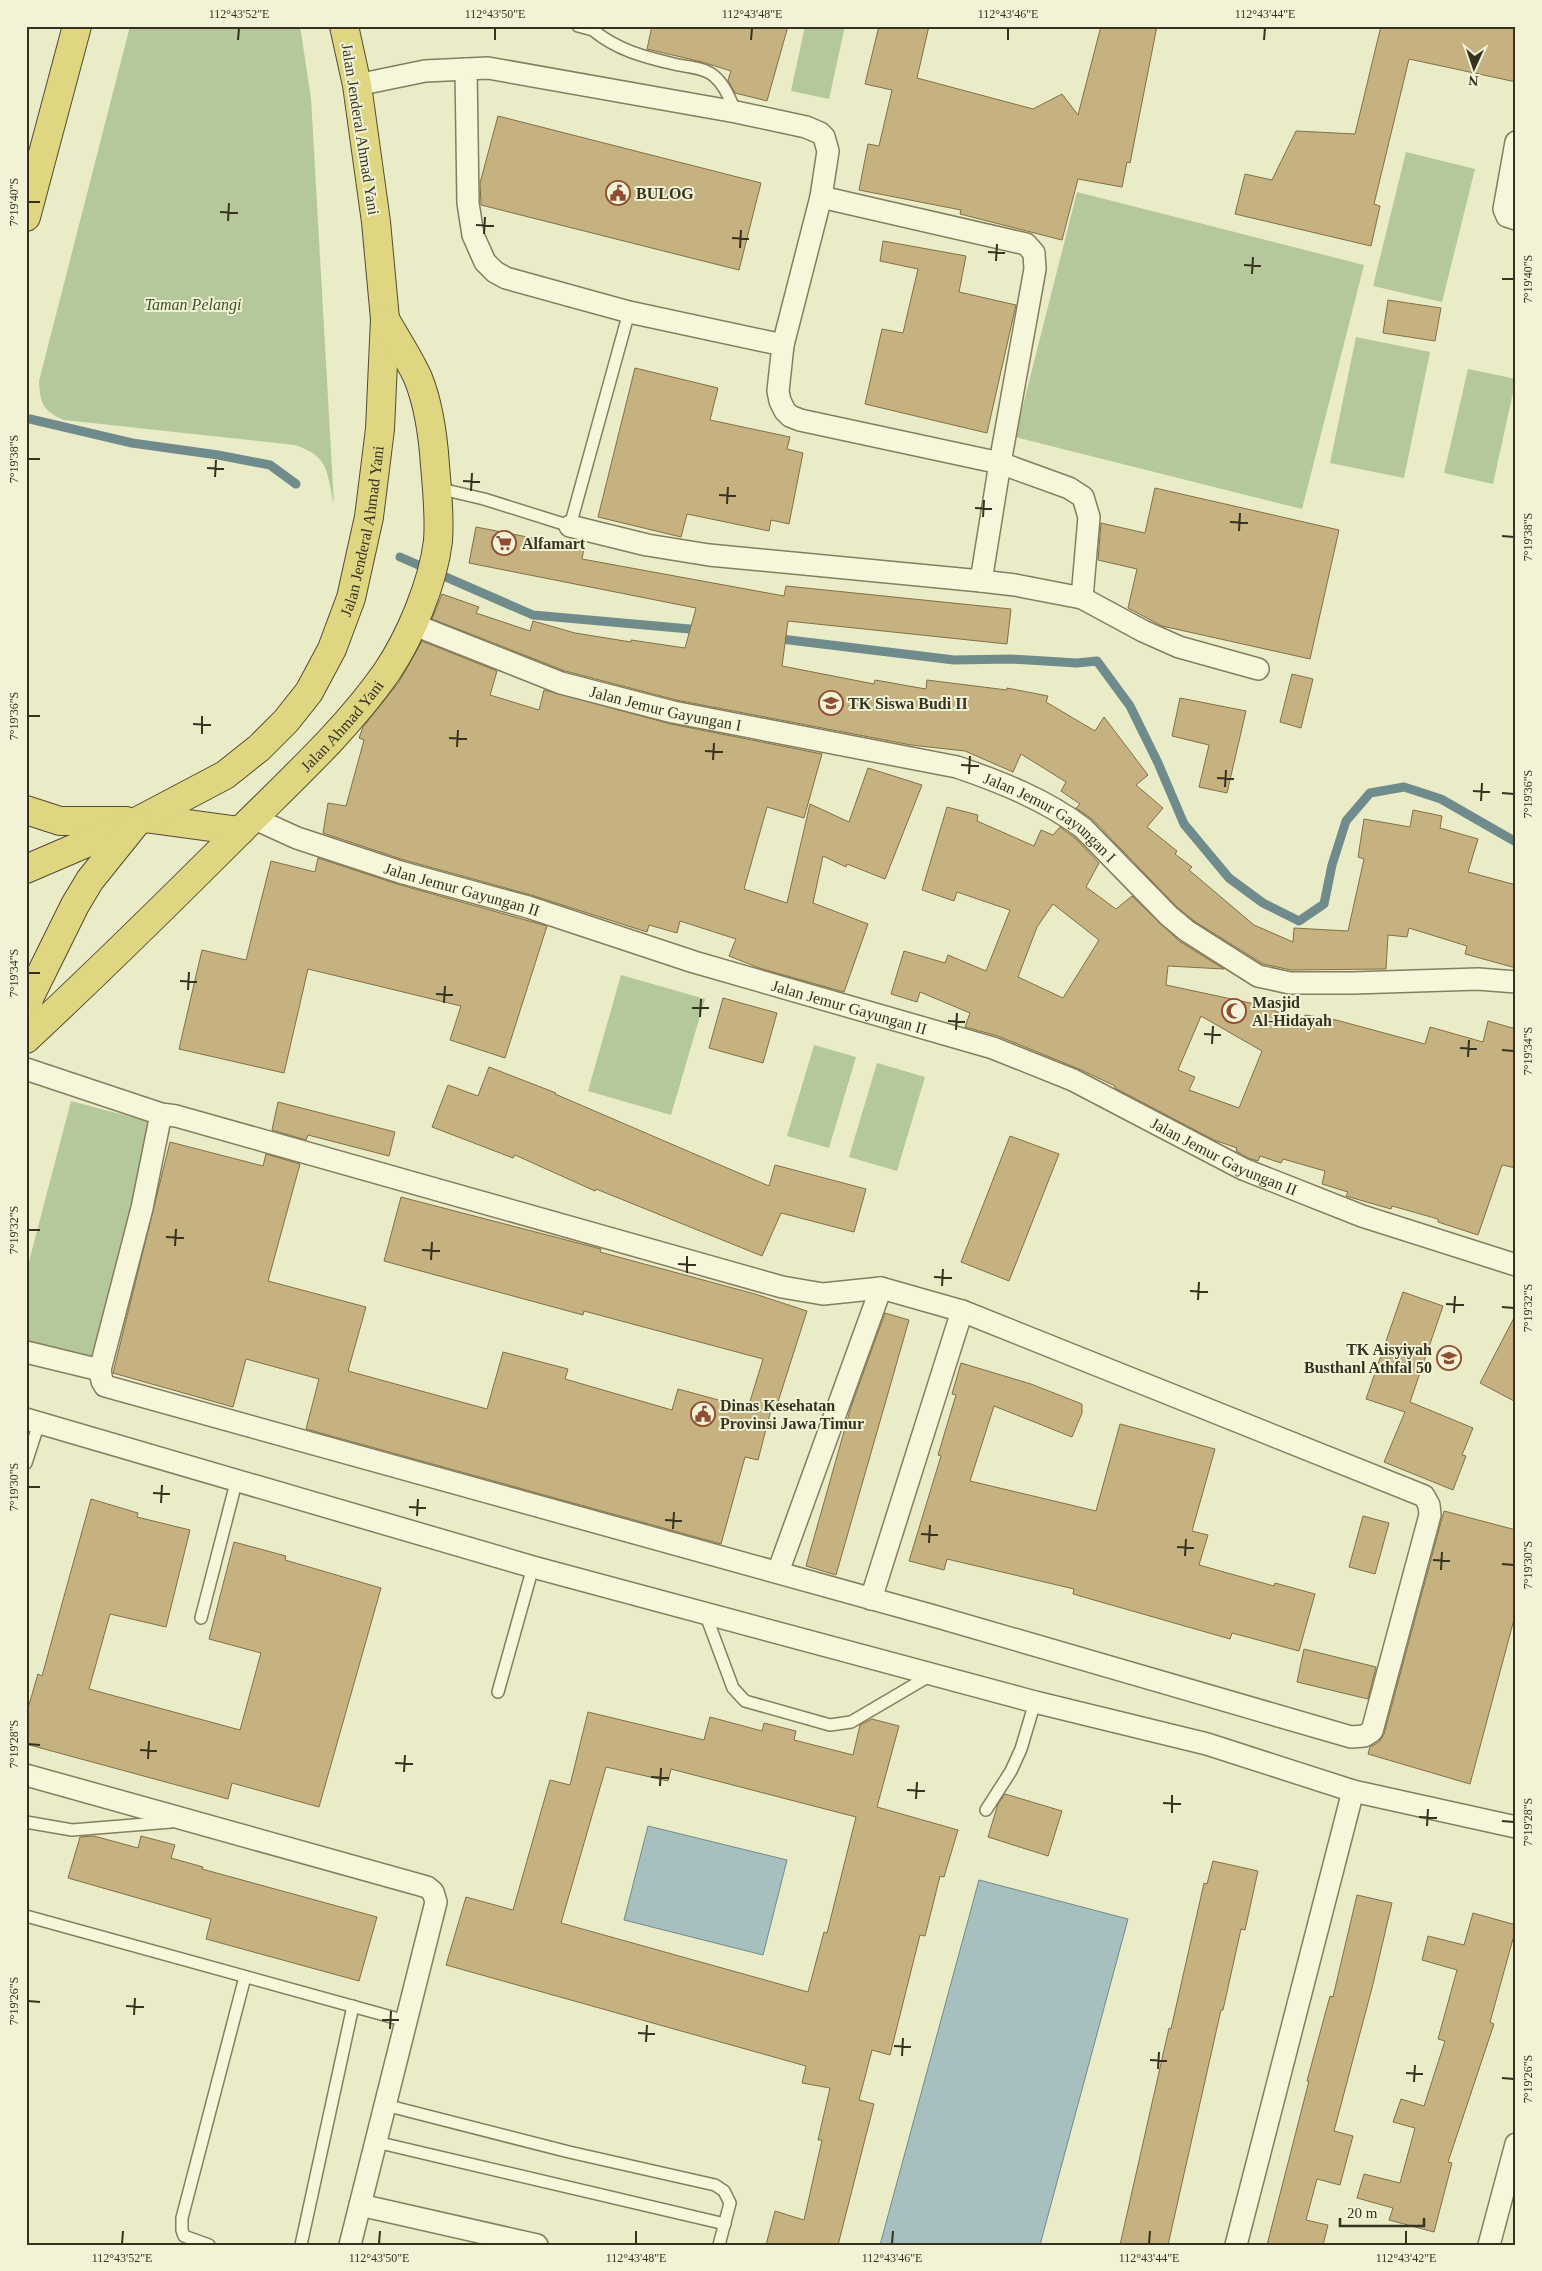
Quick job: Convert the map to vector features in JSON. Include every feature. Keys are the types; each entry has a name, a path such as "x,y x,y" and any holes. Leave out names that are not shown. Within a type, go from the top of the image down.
{"highway":[{"path":"26,217 77,26"},
{"name":"Jalan Jenderal Ahmad Yani","path":"26,869 141,819 225,775 260,748 286,721 309,692 332,649 350,598 369,517 380,429 385,319 376,222 357,85 344,26"},
{"name":"Jalan Ahmad Yani","path":"26,1039 124,948 361,706 387,671 412,624 428,588 438,542 437,488 428,410 418,378 385,319"},
{"path":"26,810 60,821 141,819 246,824"},
{"path":"26,1010 30,996 75,905 90,880 141,819"}],"street":[{"path":"357,85 425,72 488,68 736,112 806,127 820,133 824,137 828,151 821,197 783,345 778,391 782,406 790,416 800,420 1000,463 1069,488 1083,497 1089,517 1082,598"},
{"path":"466,69 468,203 472,234 484,262 495,272 506,278 629,312 783,345"},
{"path":"1516,142 1504,208 1506,216 1516,219"},
{"path":"821,197 1026,244 1034,253 1035,269 1000,463 982,581"},
{"path":"570,526 647,545 709,555 982,581 1016,585 1082,598 1143,632 1179,647 1258,668"},
{"name":"Jalan Jemur Gayungan I","path":"412,624 561,683 673,712 957,768 988,778 1021,792 1071,819 1083,828 1187,931 1258,976 1290,982 1353,984 1452,979 1516,982"},
{"name":"Jalan Jemur Gayungan II","path":"246,824 297,838 400,872 528,907 694,962 993,1048 1073,1080 1243,1169 1362,1216 1516,1266"},
{"path":"26,1069 161,1114 176,1116 445,1190 782,1287 823,1294 881,1288 962,1311 1424,1496 1429,1505 1430,1516 1372,1731 1364,1736 1350,1737 778,1572 105,1386 100,1370 142,1208 161,1114"},
{"path":"778,1572 881,1288"},
{"path":"871,1599 962,1311"},
{"path":"26,1352 100,1370"},
{"path":"33,1421 534,1567 1036,1702 1207,1744 1353,1791 1516,1827"},
{"path":"26,1775 431,1889 436,1902 350,2245"},
{"path":"1236,2245 1353,1791"},
{"path":"1488,2245 1516,2144"},
{"path":"360,2205 537,2245"}],"lane":[{"path":"578,26 594,28 607,42 622,49 645,57 710,73 721,84 736,112"},
{"path":"437,488 484,499 570,526 629,312"},
{"path":"26,1463 33,1421"},
{"path":"200,1618 237,1479"},
{"path":"498,1692 534,1567"},
{"path":"705,1613 733,1688 744,1701 830,1725 851,1722 932,1674"},
{"path":"986,1810 1011,1771 1021,1749 1036,1702"},
{"path":"26,1822 72,1830 188,1820"},
{"path":"26,1916 406,2021"},
{"path":"209,2245 184,2236 182,2218 245,1977"},
{"path":"301,2245 353,2006"},
{"path":"385,2105 569,2152 715,2185 724,2192 730,2203 719,2245"},
{"path":"376,2142 725,2224"}],"green space":[{"name":"Taman Pelangi","path":"130,26 300,26 311,98 334,504 325,467 321,460 295,445 64,420 47,410 42,401 39,381"},
{"path":"805,26 845,26 829,99 791,91"},
{"path":"1406,152 1475,169 1442,302 1373,286"},
{"path":"1077,192 1364,265 1302,509 1015,437"},
{"path":"1356,337 1430,352 1404,478 1330,463"},
{"path":"1468,369 1516,379 1493,484 1444,473"},
{"path":"621,975 705,999 671,1115 588,1091"},
{"path":"814,1045 856,1057 829,1148 787,1136"},
{"path":"877,1063 925,1077 897,1171 849,1157"},
{"path":"71,1101 158,1124 97,1360 26,1342 26,1273"}],"water":[{"path":"648,1826 787,1860 763,1955 624,1920"},
{"path":"979,1880 1128,1919 1040,2245 880,2245"}],"building":[{"path":"652,26 788,26 767,101 735,93 728,80 731,71 647,49"},
{"path":"879,26 929,26 917,78 1033,109 1062,94 1078,115 1101,26 1157,26 1130,163 1127,162 1122,187 1078,179 1062,240 960,214 961,210 859,190 868,144 879,146 892,90 865,84"},
{"path":"1381,26 1516,26 1516,82 1409,59 1374,204 1380,206 1371,246 1235,214 1245,174 1272,180 1296,131 1355,134"},
{"name":"BULOG","path":"498,116 761,183 739,270 481,205 480,183"},
{"path":"883,241 966,256 959,292 1016,305 987,433 865,404 882,329 903,333 918,269 880,261"},
{"path":"1388,300 1441,308 1435,341 1383,333"},
{"path":"635,368 718,388 710,420 790,437 787,449 803,453 789,524 771,520 769,531 687,514 681,537 598,517"},
{"path":"1155,488 1339,530 1310,659 1162,626 1128,608 1137,569 1098,560 1101,523 1145,533"},
{"path":"476,527 584,548 582,559 784,596 786,586 1011,609 1007,644 788,621 782,666 874,684 875,680 926,689 927,680 1007,690 1007,688 1048,696 1046,702 1095,731 1104,717 1148,775 1136,785 1163,808 1147,827 1177,851 1175,854 1192,867 1189,870 1254,925 1293,942 1294,928 1348,931 1364,859 1358,857 1364,819 1410,827 1413,810 1442,816 1440,828 1478,839 1468,872 1516,885 1516,968 1465,954 1467,946 1409,928 1407,937 1388,935 1386,969 1291,970 1263,964 1194,921 1177,907 1092,819 1076,808 1080,804 1061,791 1066,782 1021,754 1013,772 965,751 911,745 676,700 565,671 432,619 442,594 479,607 476,613 530,631 533,621 575,633 685,648 696,608 469,563"},
{"path":"422,641 497,671 490,695 539,710 544,690 671,724 822,754 804,818 767,807 744,889 787,903 810,804 849,822 868,768 922,785 885,879 847,864 846,867 823,856 813,903 868,924 844,992 759,968 729,956 736,939 680,921 677,933 649,925 647,932 531,895 404,860 323,833 328,803 346,806 364,740 359,738 363,727 399,682"},
{"path":"1292,674 1313,679 1301,728 1280,722"},
{"path":"1180,698 1246,711 1227,793 1199,787 1209,745 1172,736"},
{"path":"947,807 978,815 977,821 1034,846 1041,830 1053,835 1060,827 1075,838 1099,863 1086,887 1116,909 1132,896 1179,941 1224,969 1168,966 1166,985 1269,1007 1303,1027 1305,1015 1336,1020 1425,1044 1430,1027 1483,1042 1488,1021 1516,1029 1516,1168 1502,1165 1478,1235 1438,1222 1438,1219 1392,1206 1391,1209 1346,1196 1348,1192 1322,1184 1325,1171 1283,1159 1281,1163 1260,1156 1258,1161 1248,1158 1236,1151 1237,1148 1214,1140 1115,1088 1115,1086 1079,1069 998,1036 965,1027 970,1013 920,992 917,1002 891,994 904,951 945,963 948,955 986,971 1010,910 957,892 954,901 922,890","holes":["1053,904 1099,940 1063,998 1018,977 1037,927","1201,1016 1262,1051 1239,1108 1189,1090 1195,1077 1178,1070"]},
{"path":"318,858 397,884 547,926 505,1058 450,1040 461,1006 308,969 284,1073 179,1049 202,950 246,960 271,861 315,872"},
{"path":"723,998 777,1013 763,1063 709,1048"},
{"path":"489,1067 556,1093 769,1186 775,1165 866,1189 854,1232 781,1213 762,1256 596,1189 595,1191 515,1155 513,1158 432,1127 448,1085 478,1096"},
{"path":"278,1102 395,1132 389,1156 308,1135 306,1140 272,1130"},
{"path":"1010,1136 1059,1154 1009,1281 961,1262"},
{"path":"170,1142 263,1166 266,1154 300,1164 268,1281 366,1307 348,1371 487,1409 503,1352 568,1369 565,1379 672,1410 678,1389 748,1408 763,1359 584,1311 583,1315 384,1261 401,1197 601,1249 600,1252 755,1294 807,1311 776,1408 772,1406 758,1460 745,1457 721,1544 306,1429 319,1379 246,1359 233,1407 113,1373"},
{"path":"1403,1292 1443,1306 1410,1402 1473,1428 1462,1455 1466,1456 1453,1490 1384,1462 1405,1412 1366,1399"},
{"path":"885,1313 909,1320 836,1575 806,1566 851,1407"},
{"path":"1516,1314 1516,1402 1480,1383"},
{"path":"961,1363 1031,1384 1082,1404 1082,1413 1072,1437 994,1406 970,1481 1096,1511 1120,1424 1215,1449 1192,1531 1208,1535 1199,1565 1274,1586 1275,1583 1315,1594 1299,1651 1232,1633 1230,1639 1073,1594 1074,1589 947,1559 944,1570 909,1561 941,1456 938,1455 956,1395 952,1394"},
{"path":"91,1499 138,1513 137,1517 190,1530 166,1627 110,1614 89,1689 240,1730 261,1653 209,1639 234,1542 286,1556 285,1560 381,1588 319,1807 232,1783 228,1799 26,1744 26,1715 38,1674 42,1676"},
{"path":"1444,1511 1516,1530 1516,1612 1470,1784 1368,1754 1370,1747 1379,1742 1384,1734"},
{"path":"1363,1516 1389,1523 1375,1574 1349,1567"},
{"path":"1304,1649 1376,1667 1368,1699 1297,1682"},
{"path":"588,1712 704,1740 710,1717 762,1731 764,1723 796,1731 794,1740 853,1755 860,1725 872,1719 899,1726 877,1807 958,1830 944,1877 940,1876 925,1936 920,1935 890,2055 872,2050 859,2100 874,2104 838,2245 766,2245 775,2211 804,2220 822,2140 818,2140 830,2088 802,2083 806,2066 446,1965 466,1897 513,1910 550,1780 570,1785","holes":["606,1767 668,1781 671,1769 856,1817 827,1933 824,1932 808,1992 561,1923"]},
{"path":"1005,1794 1062,1811 1048,1856 988,1837 998,1804"},
{"path":"94,1836 138,1848 141,1836 175,1845 171,1858 203,1867 202,1869 377,1917 359,1981 206,1939 211,1919 68,1878 80,1837"},
{"path":"1213,1861 1258,1871 1245,1930 1241,1929 1223,2010 1221,2010 1168,2245 1120,2245 1204,1883 1207,1884"},
{"path":"1357,1895 1392,1903 1372,1988 1334,2131 1353,2136 1340,2185 1317,2179 1306,2220 1328,2225 1323,2245 1267,2245 1309,2081 1307,2081 1330,1996 1333,1997"},
{"path":"1473,1913 1516,1925 1516,1928 1490,2022 1494,2024 1448,2162 1452,2163 1434,2232 1389,2220 1393,2208 1357,2198 1364,2174 1400,2183 1415,2128 1393,2122 1401,2099 1424,2106 1445,2041 1438,2039 1457,1970 1422,1960 1428,1936 1464,1945"}],"waterway":[{"path":"30,419 132,443 218,455 270,465 296,484"},
{"path":"400,557 533,615 701,630"},
{"path":"773,638 954,660 1011,659 1077,663 1097,661 1130,706 1158,763 1184,824 1229,878 1263,903 1299,921 1324,904 1332,865 1346,821 1370,793 1404,787 1441,799 1516,842"}],"place":[{"name":"BULOG","path":"618,193"},
{"name":"Alfamart","path":"504,543"},
{"name":"TK Siswa Budi II","path":"831,703"},
{"name":"Masjid Al-Hidayah","path":"1234,1011"},
{"name":"TK Aisyiyah Busthanl Athfal 50","path":"1449,1358"},
{"name":"Dinas Kesehatan Provinsi Jawa Timur","path":"703,1414"}]}
